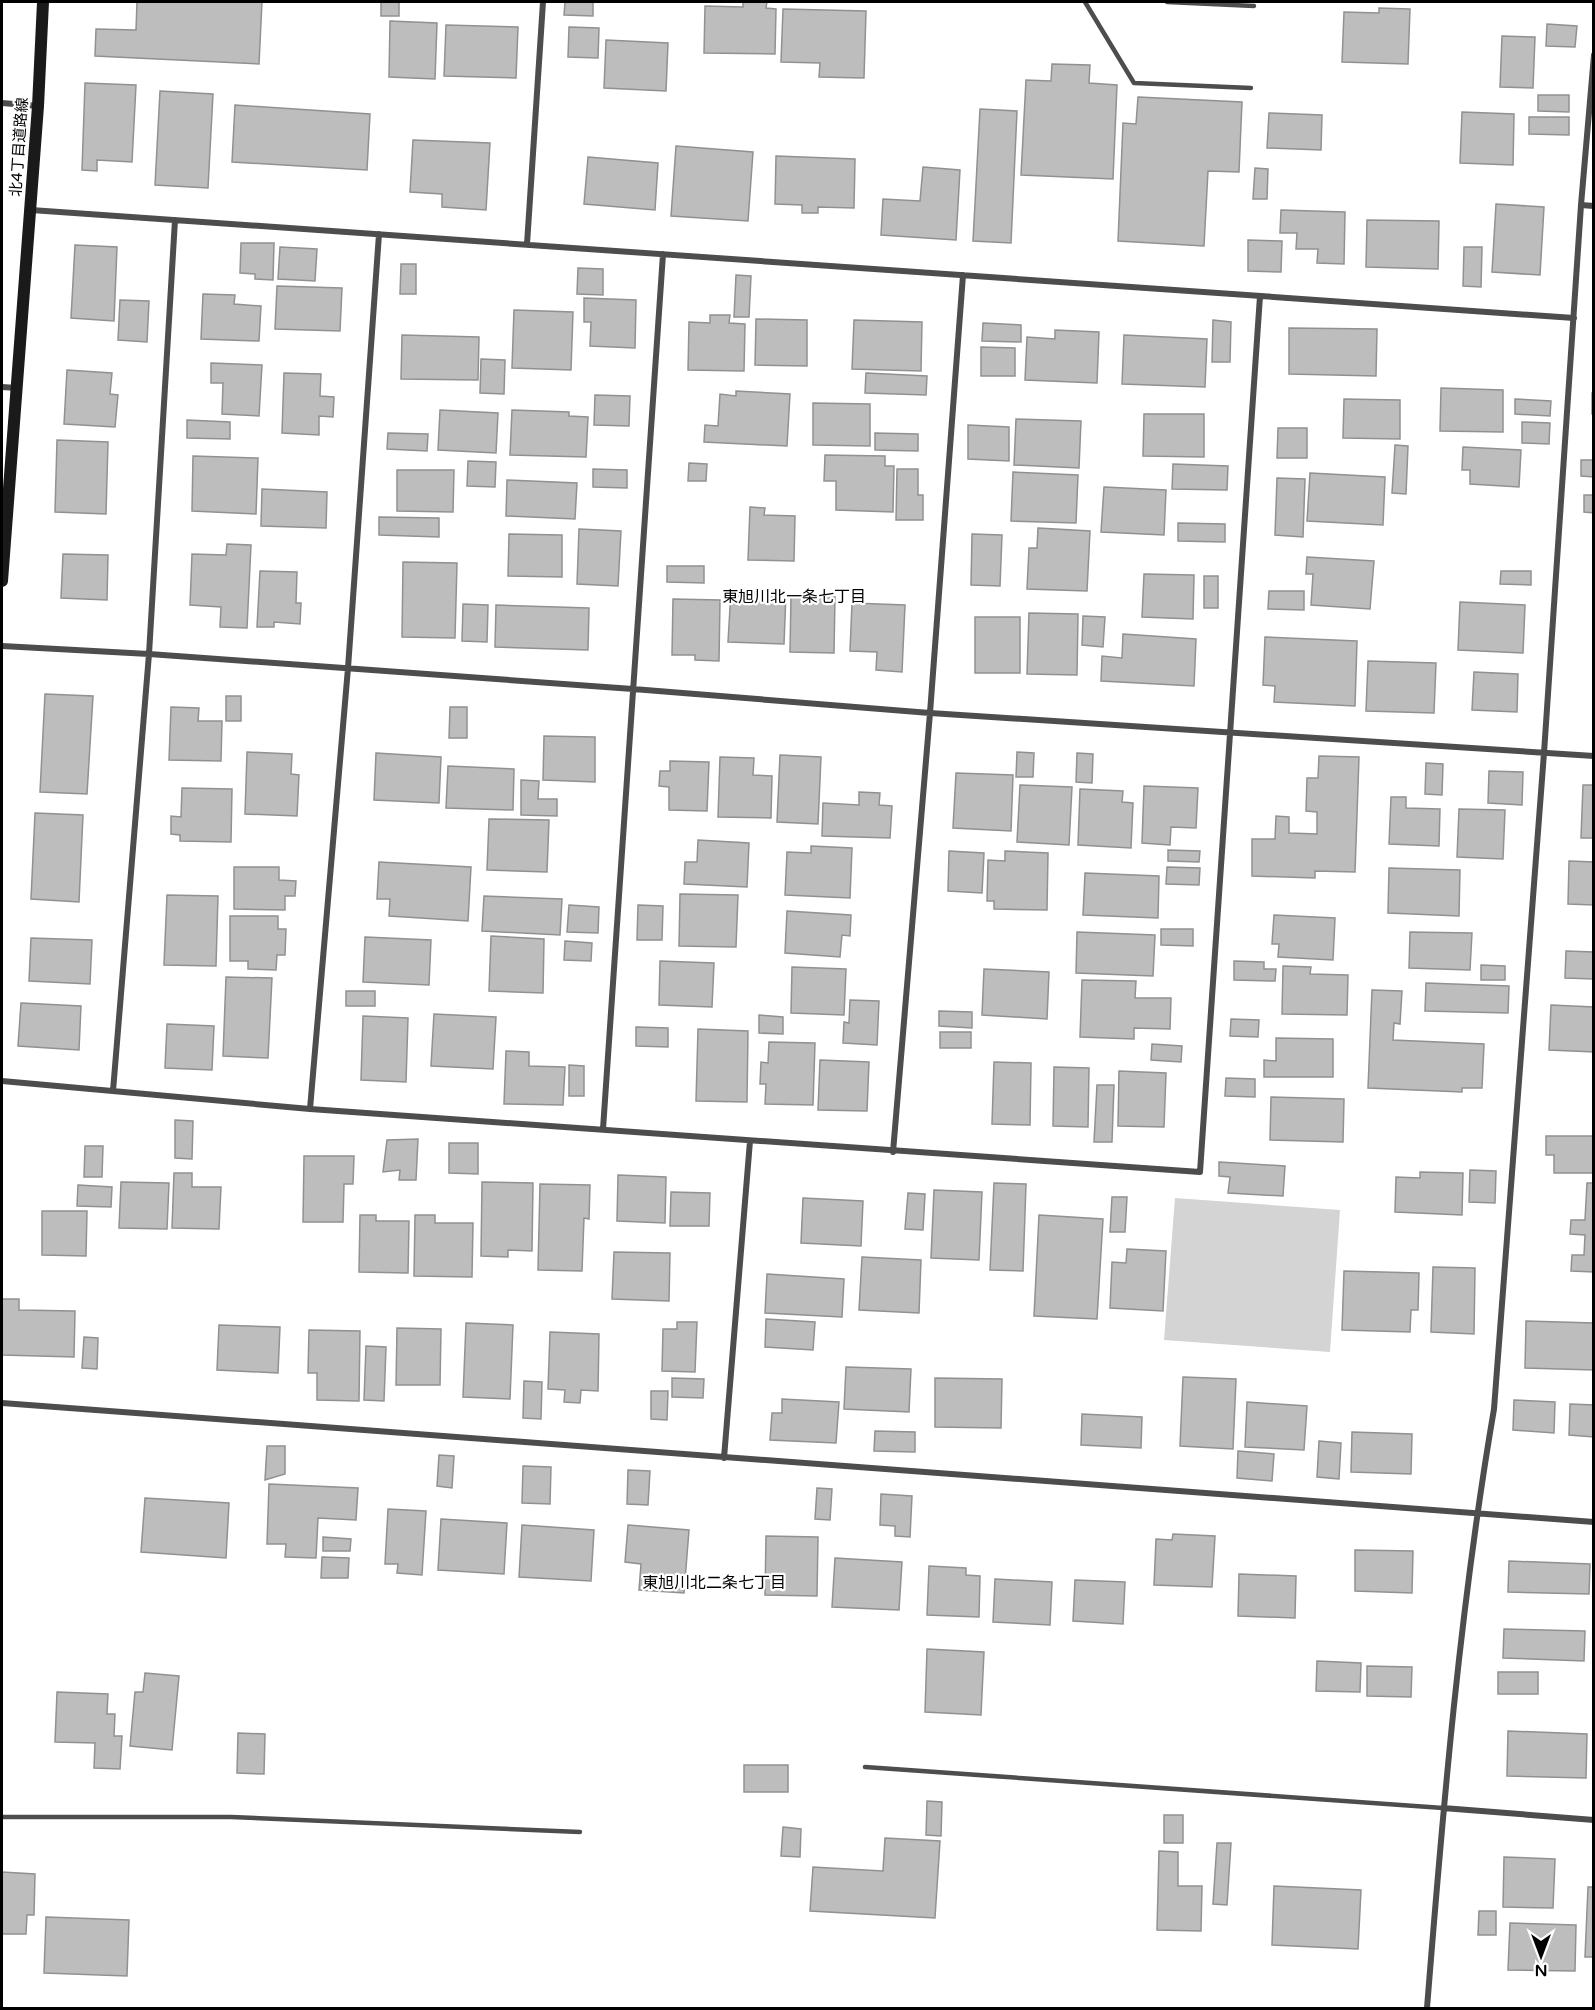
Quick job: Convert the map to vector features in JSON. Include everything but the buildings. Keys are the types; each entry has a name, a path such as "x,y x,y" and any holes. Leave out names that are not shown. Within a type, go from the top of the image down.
{"street":[{"name":"北4丁目道路線","path":"2,581 38,106 43,2"},
{"path":"527,244 543,2"},
{"path":"1427,2008 1443,1809 1476,1514 1494,1409 1544,753 1593,55"},
{"path":"2,103 38,106"},
{"path":"1581,206 1593,206"},
{"path":"30,210 1574,318"},
{"path":"113,1091 149,654 174,220"},
{"path":"310,1109 348,668 379,234"},
{"path":"603,1129 663,254"},
{"path":"893,1152 930,713 963,275"},
{"path":"2,1081 310,1109 1200,1172 1260,296"},
{"path":"2,387 17,388"},
{"path":"2,646 633,688 930,713 1593,756"},
{"path":"724,1458 750,1141"},
{"path":"2,1403 1593,1522"},
{"path":"1443,1809 1593,1820"}],"lane":[{"path":"1085,2 1134,83 1251,88"},
{"path":"1167,2 1254,6"},
{"path":"865,1767 1443,1809"},
{"path":"2,1817 231,1817 580,1832"}],"shaded area":[{"path":"1175,1198 1340,1210 1330,1352 1164,1340"}],"district":[{"name":"東旭川北一条七丁目","path":"794,596"},
{"name":"東旭川北二条七丁目","path":"714,1582"}]}
